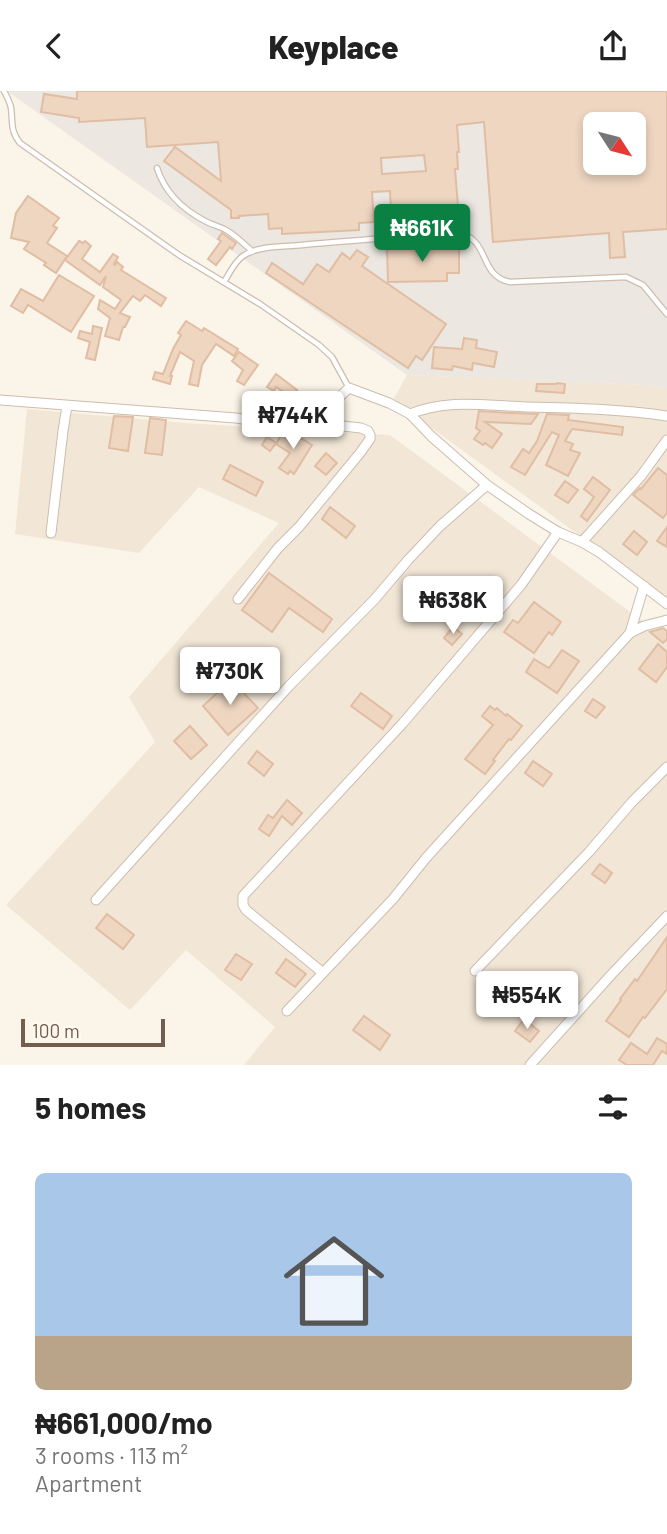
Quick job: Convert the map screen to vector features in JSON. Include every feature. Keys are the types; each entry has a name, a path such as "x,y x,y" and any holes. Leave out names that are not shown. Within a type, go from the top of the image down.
{"street":[{"path":"304,422 323,412 349,388 389,403 410,414 441,446 487,485 558,532 599,552 667,604"},
{"path":"0,401 236,418 281,425 304,422 361,428 368,432 370,439 360,453 237,600"},
{"path":"410,414 429,407 462,403 631,410 666,417"},
{"path":"51,533 67,406"},
{"path":"582,542 641,476 667,440"},
{"path":"96,900 289,686 374,600 440,526 487,485"},
{"path":"323,972 246,910 243,896 403,723 521,585 558,532"},
{"path":"630,633 645,586"},
{"path":"287,1011 393,899 426,858 630,633 667,620"},
{"path":"475,971 667,767"},
{"path":"530,1065 667,916"}],"lane":[{"path":"4,91 10,103 14,133 20,143 179,255 319,345 332,357 349,388"},
{"path":"157,168 167,192 183,206 206,222 228,230 252,251"},
{"path":"224,282 235,263 252,251 458,233 468,235 480,245 487,265 501,281 626,277 643,285 667,314"}],"shaded area":[{"path":"7,91 667,91 667,389 647,385 407,375"},
{"path":"407,375 647,385 667,389 667,599 393,400"},
{"path":"27,409 185,423 390,435 667,639 667,1065 244,1065 275,1027 186,950 130,1010 6,905 155,742 129,697 279,523 199,487 139,553 15,534"}],"building":[{"path":"77,91 667,91 667,229 623,232 625,257 610,258 609,233 493,242 484,122 457,125 459,152 458,169 455,169 458,206 391,212 390,191 372,192 374,222 359,223 359,230 282,234 282,228 269,229 268,214 231,218 231,210 164,161 175,147 221,181 218,142 147,147 145,118 79,122 79,118 41,112 44,94 77,99","holes":["424,155 426,171 382,174 381,158"]},
{"path":"28,196 59,218 53,226 57,228 47,243 67,256 56,273 24,249 29,242 11,238 16,213"},
{"path":"222,233 236,243 216,265 208,259 221,241 218,239"},
{"path":"79,241 85,241 91,246 82,259 100,272 113,254 118,257 114,264 117,262 123,267 121,270 166,298 161,306 145,295 140,301 133,296 120,313 130,317 119,340 105,336 110,318 98,309 100,300 115,309 121,300 103,287 106,276 100,285 65,260"},
{"path":"459,247 459,273 447,273 447,281 388,282 387,248"},
{"path":"357,250 368,257 362,266 446,324 422,360 416,356 408,368 266,273 272,263 303,284 317,264 329,272 342,253 350,259"},
{"path":"59,275 94,296 71,332 28,305 23,313 11,306 21,289 43,301"},
{"path":"186,321 202,331 204,328 238,349 234,356 216,344 202,365 198,386 189,384 194,361 180,352 170,376 170,384 153,379 155,372 163,374 181,335 178,333"},
{"path":"93,326 102,328 95,360 86,358 90,342 78,338 80,331 92,334"},
{"path":"464,338 477,340 476,348 497,352 494,367 473,363 472,370 453,366 452,370 432,368 434,347 462,349"},
{"path":"239,352 258,365 244,385 237,381 243,370 232,361"},
{"path":"276,374 297,390 292,398 276,387 274,391 267,387"},
{"path":"537,384 565,384 564,393 536,391"},
{"path":"479,411 538,414 531,424 485,422 502,434 492,448 474,439 480,431 476,428"},
{"path":"547,414 569,415 568,420 623,427 622,435 572,429 565,441 573,444 570,450 580,453 568,476 546,465 559,435 552,432 525,475 511,467 523,449 529,453 537,441"},
{"path":"114,416 133,417 128,451 109,448"},
{"path":"150,418 166,420 162,455 145,453"},
{"path":"296,430 296,435 312,445 294,474 290,471 288,474 279,468 290,453 276,444 283,432"},
{"path":"267,437 276,443 270,451 262,445"},
{"path":"326,453 337,463 326,475 315,466"},
{"path":"230,465 263,482 256,496 223,479"},
{"path":"658,468 667,475 667,513 663,518 633,495"},
{"path":"593,477 610,490 587,521 581,516 594,497 584,489"},
{"path":"565,481 578,490 568,503 555,495"},
{"path":"330,507 355,526 346,538 322,519"},
{"path":"667,527 667,547 657,541"},
{"path":"634,531 647,542 637,555 623,544"},
{"path":"269,573 332,619 323,632 289,608 272,632 242,610"},
{"path":"534,602 561,622 552,635 549,632 534,653 504,632 513,620 518,623"},
{"path":"453,627 462,634 452,645 444,638"},
{"path":"663,628 667,631 667,639 663,643 650,632"},
{"path":"658,644 667,652 667,667 656,682 639,669"},
{"path":"562,650 579,661 557,693 526,672 534,659 549,668"},
{"path":"231,680 258,708 228,735 203,706"},
{"path":"361,693 392,716 383,729 351,706"},
{"path":"593,699 605,707 596,718 585,711"},
{"path":"490,706 506,716 507,714 522,726 511,740 509,739 485,774 465,759 493,725 482,716"},
{"path":"190,726 207,745 191,759 174,741"},
{"path":"257,751 273,764 264,776 248,763"},
{"path":"533,761 552,774 543,786 525,773"},
{"path":"287,800 302,813 292,825 282,816 269,836 259,829 268,815 273,818"},
{"path":"600,864 612,873 605,883 592,874"},
{"path":"107,914 134,935 123,949 96,928"},
{"path":"667,937 667,989 629,1037 606,1021"},
{"path":"236,954 252,964 241,980 225,970"},
{"path":"286,959 306,974 295,987 276,973"},
{"path":"364,1016 390,1035 380,1050 353,1030"},
{"path":"524,1019 539,1031 530,1042 515,1031"},
{"path":"657,1038 667,1044 667,1054 662,1051 653,1065 627,1065 619,1060 631,1043 647,1054"}]}
